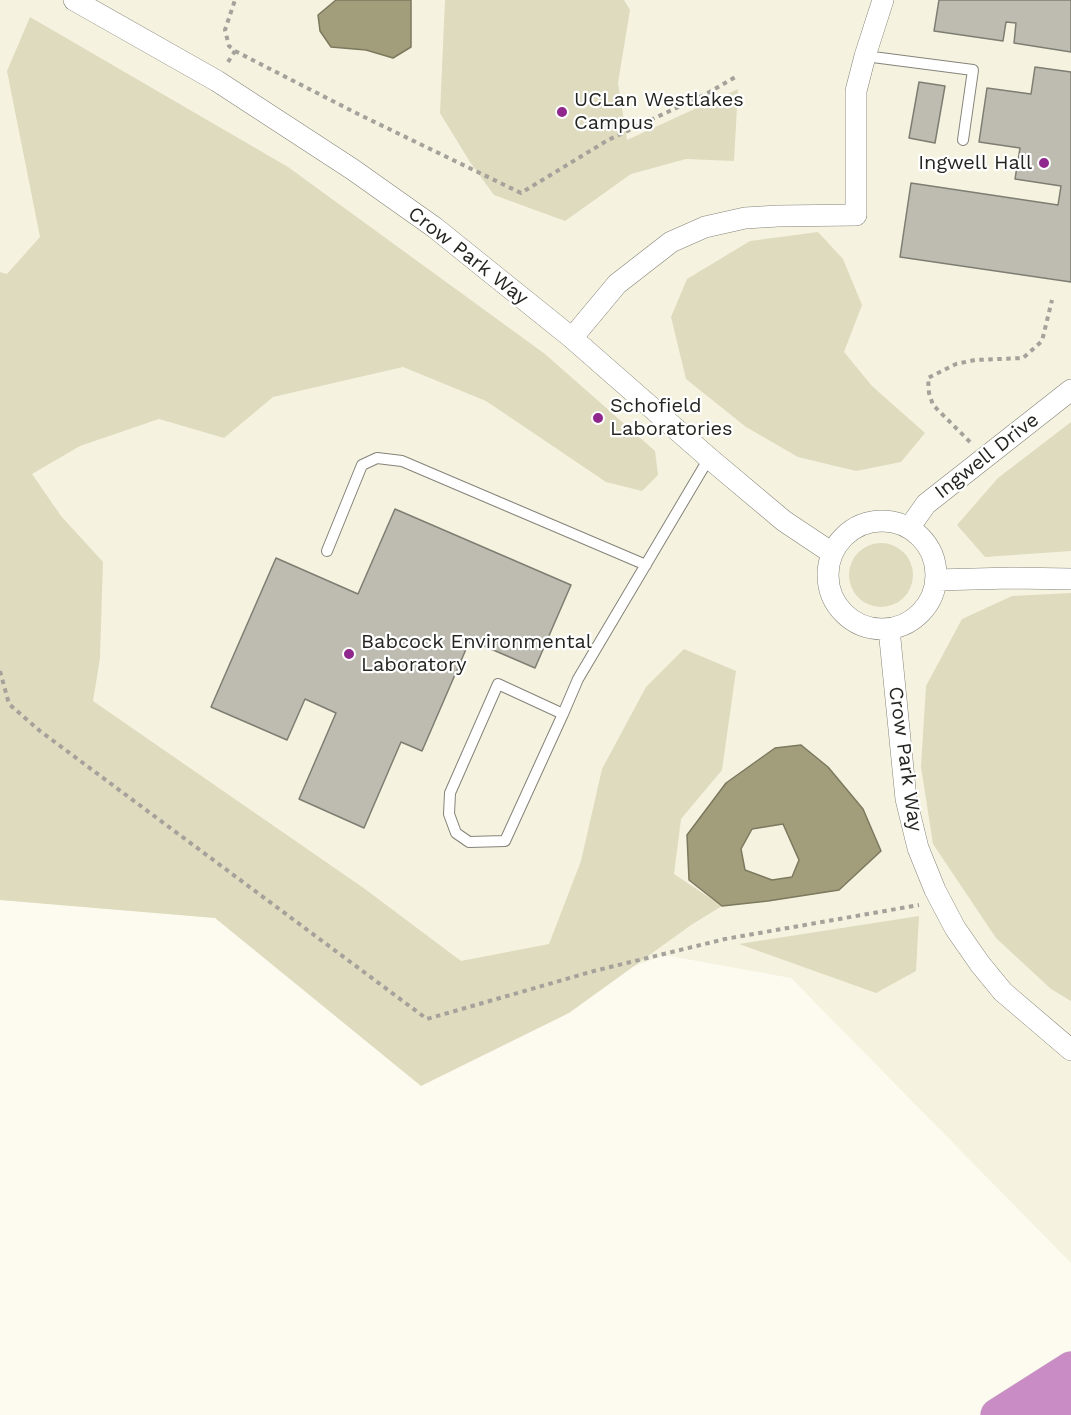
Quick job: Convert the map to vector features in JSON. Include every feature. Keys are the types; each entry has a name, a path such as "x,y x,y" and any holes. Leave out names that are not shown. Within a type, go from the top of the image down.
{"highway":[{"path":"997,1415 1071,1368"},
{"path":"1037,1415 1071,1400"}],"street":[{"name":"Crow Park Way","path":"74,0 217,81 352,169 434,226 572,338 784,521 832,553"},
{"path":"572,338 617,284 671,242 696,231 745,218 856,215 856,91 883,0"},
{"name":"Ingwell Drive","path":"909,528 927,504 1071,390"},
{"path":"888,520 909,528 925,542 935,562 936,580 930,600 920,614 906,624 889,629 873,629 858,624 844,614 834,601 828,585 828,569 832,553 845,534 865,523 888,520"},
{"path":"936,580 1071,579"},
{"name":"Crow Park Way","path":"889,629 906,799 918,848 940,900 955,928 980,964 1004,992 1071,1050"}],"lane":[{"path":"865,56 973,70 963,140"},
{"path":"327,551 362,465 377,458 402,461 646,565"},
{"path":"563,714 498,684 450,793 448,814 456,833 469,842 505,841 579,679 709,458"}],"path":[{"path":"235,0 225,30 229,46 235,51 521,194 608,140 706,94 737,76"},
{"path":"217,81 235,51"},
{"path":"985,458 933,405 928,378 956,364 975,360 1023,358 1042,341 1052,300"},
{"path":"0,670 9,704 40,731 427,1019 594,971 725,939 940,900"}],"shaded area":[{"path":"0,0 1071,0 1071,1263 791,978 664,955 405,1054 215,918 0,900"},
{"path":"336,0 411,0 411,47 393,58 366,50 331,47 320,31 318,15"},
{"path":"445,0 624,0 630,10 618,83 627,140 738,89 734,161 686,159 631,174 565,221 494,195 470,162 440,113"},
{"path":"30,17 288,167 545,354 655,451 658,475 642,491 606,482 486,401 403,367 273,397 224,438 159,419 80,446 32,474 61,516 103,562 100,658 93,701 365,889 461,961 549,944 581,861 602,769 646,687 684,649 736,671 722,770 681,819 674,874 722,906 691,925 569,1013 421,1086 215,918 0,900 0,272 7,274 40,237 7,71"},
{"path":"818,232 843,259 862,305 844,352 872,386 925,433 901,462 856,471 798,457 746,427 686,379 671,317 687,279 750,241"},
{"path":"1071,422 1071,551 985,557 957,525 998,478"},
{"path":"875,543 887,543 904,552 911,563 913,575 911,587 904,598 887,607 875,607 863,602 854,593 849,581 849,569 854,557 863,548"},
{"path":"1071,593 1071,1001 1051,989 996,938 933,844 921,767 926,686 962,619 1012,596"},
{"path":"801,745 828,767 863,809 881,851 839,890 722,906 689,880 687,835 726,783 775,748","holes":["783,824 799,860 792,877 772,880 745,870 741,849 752,829"]},
{"path":"919,916 916,971 876,993 739,944"}],"building":[{"path":"939,0 1071,0 1071,52 1014,43 1016,23 1006,22 1003,41 934,31"},
{"name":"Ingwell Hall","path":"1035,67 1071,72 1071,282 900,257 911,183 1058,205 1061,186 1015,179 1020,148 979,142 987,88 1031,94"},
{"path":"919,82 945,86 935,143 909,138"},
{"name":"Babcock Environmental Laboratory","path":"395,509 571,585 535,668 470,640 422,751 401,742 364,828 299,799 336,713 305,699 287,740 211,707 276,558 358,594"}],"place":[{"name":"UCLan Westlakes Campus","path":"562,112"},
{"name":"Ingwell Hall","path":"1044,163"},
{"name":"Schofield Laboratories","path":"598,418"},
{"name":"Babcock Environmental Laboratory","path":"349,654"}]}
